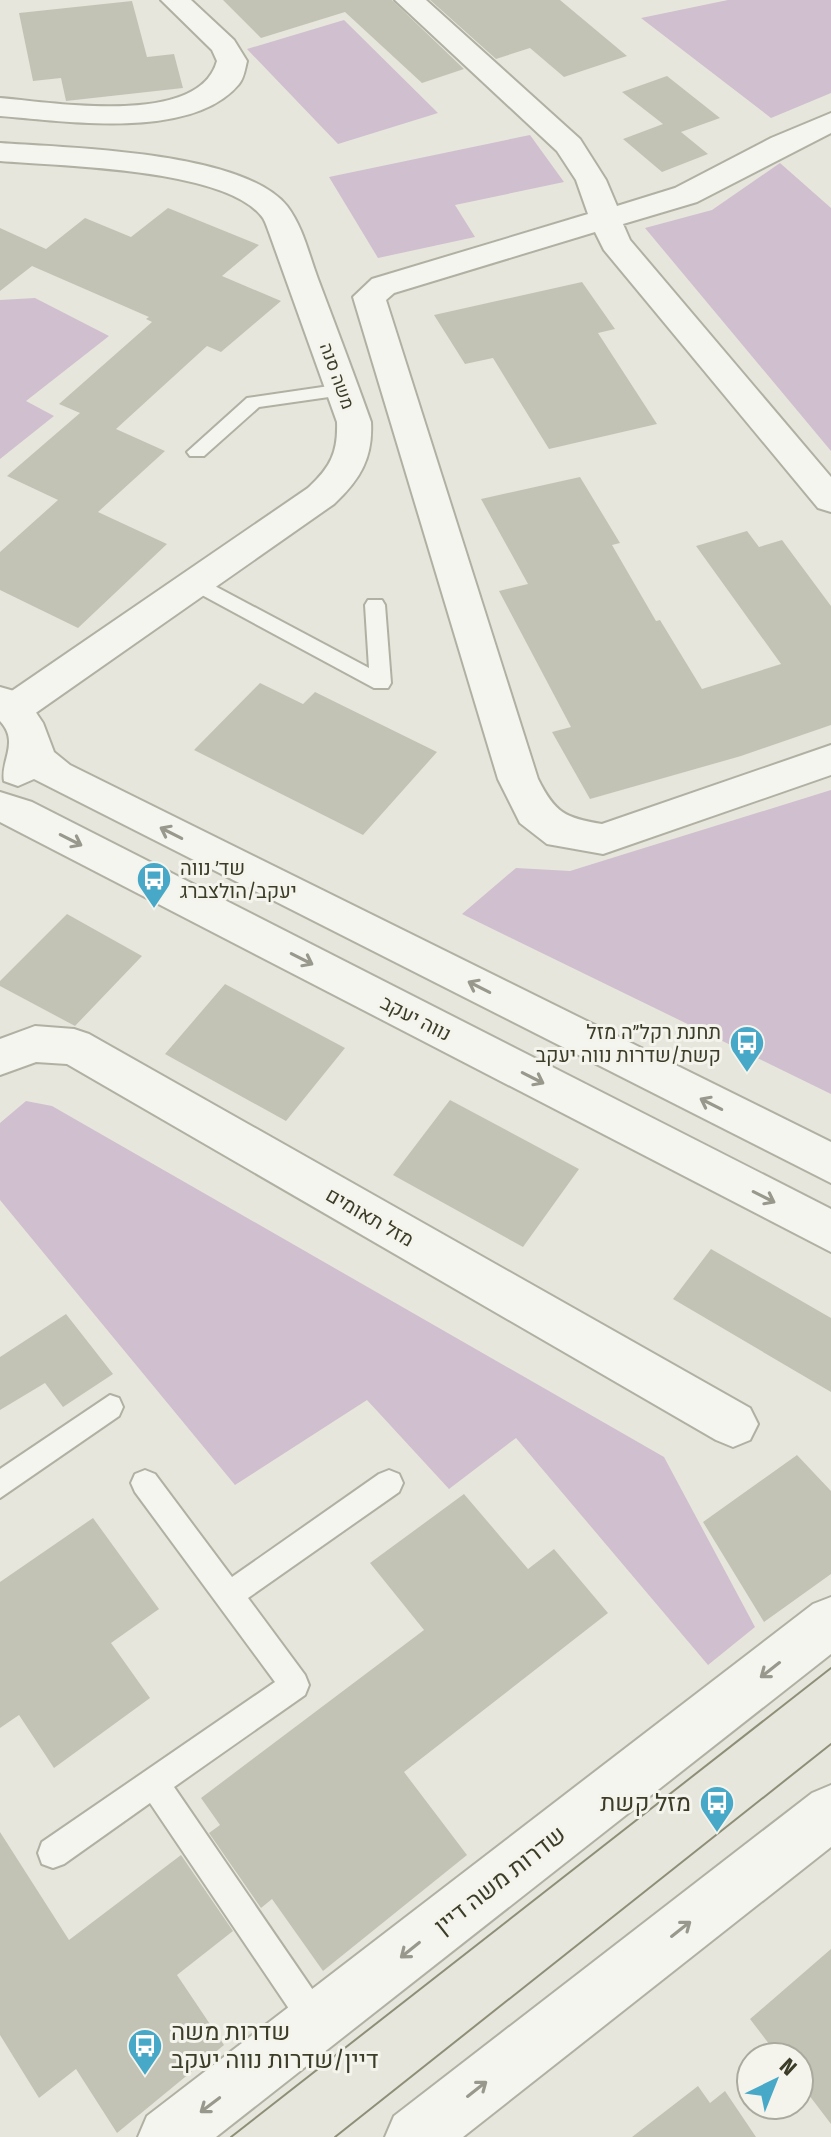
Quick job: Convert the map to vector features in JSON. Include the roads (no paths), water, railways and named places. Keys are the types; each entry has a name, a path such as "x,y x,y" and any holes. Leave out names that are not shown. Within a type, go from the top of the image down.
{"street":[{"path":"0,107 103,115 143,114 198,101 227,80 232,61 224,46 175,0"},
{"path":"412,1 569,145 591,180 615,243 831,500"},
{"path":"831,122 686,195 383,286 369,297 518,779 534,812 561,833 603,839 831,760"},
{"name":"משה סנה","path":"0,152 208,174 241,186 272,208 286,235 354,422 355,452 349,466 321,496 196,583 14,718"},
{"path":"0,788 22,767 14,718"},
{"path":"14,718 40,762 56,775 831,1164"},
{"name":"נווה יעקב","path":"0,807 18,813 831,1232"},
{"name":"מזל תאומים","path":"0,1057 35,1044 74,1047 733,1424"},
{"name":"שדרות משה דיין","path":"168,2137 831,1622"},
{"path":"415,2137 831,1812"}],"lane":[{"path":"197,452 254,402 343,390"},
{"path":"196,583 381,683 375,605"},
{"path":"0,1485 110,1407"},
{"path":"53,1853 295,1685 145,1483"},
{"path":"229,1595 389,1483"},
{"path":"154,1783 317,2023"}],"tram line":[{"path":"231,2137 831,1668"},
{"path":"335,2137 831,1744"}],"place":[{"name":"שד׳ נווה יעקב/הולצברג","path":"154,910"},
{"name":"תחנת רקל״ה מזל קשת/שדרות נווה יעקב","path":"747,1074"},
{"name":"מזל קשת","path":"717,1834"},
{"name":"שדרות משה דיין/שדרות נווה יעקב","path":"145,2077"}]}
